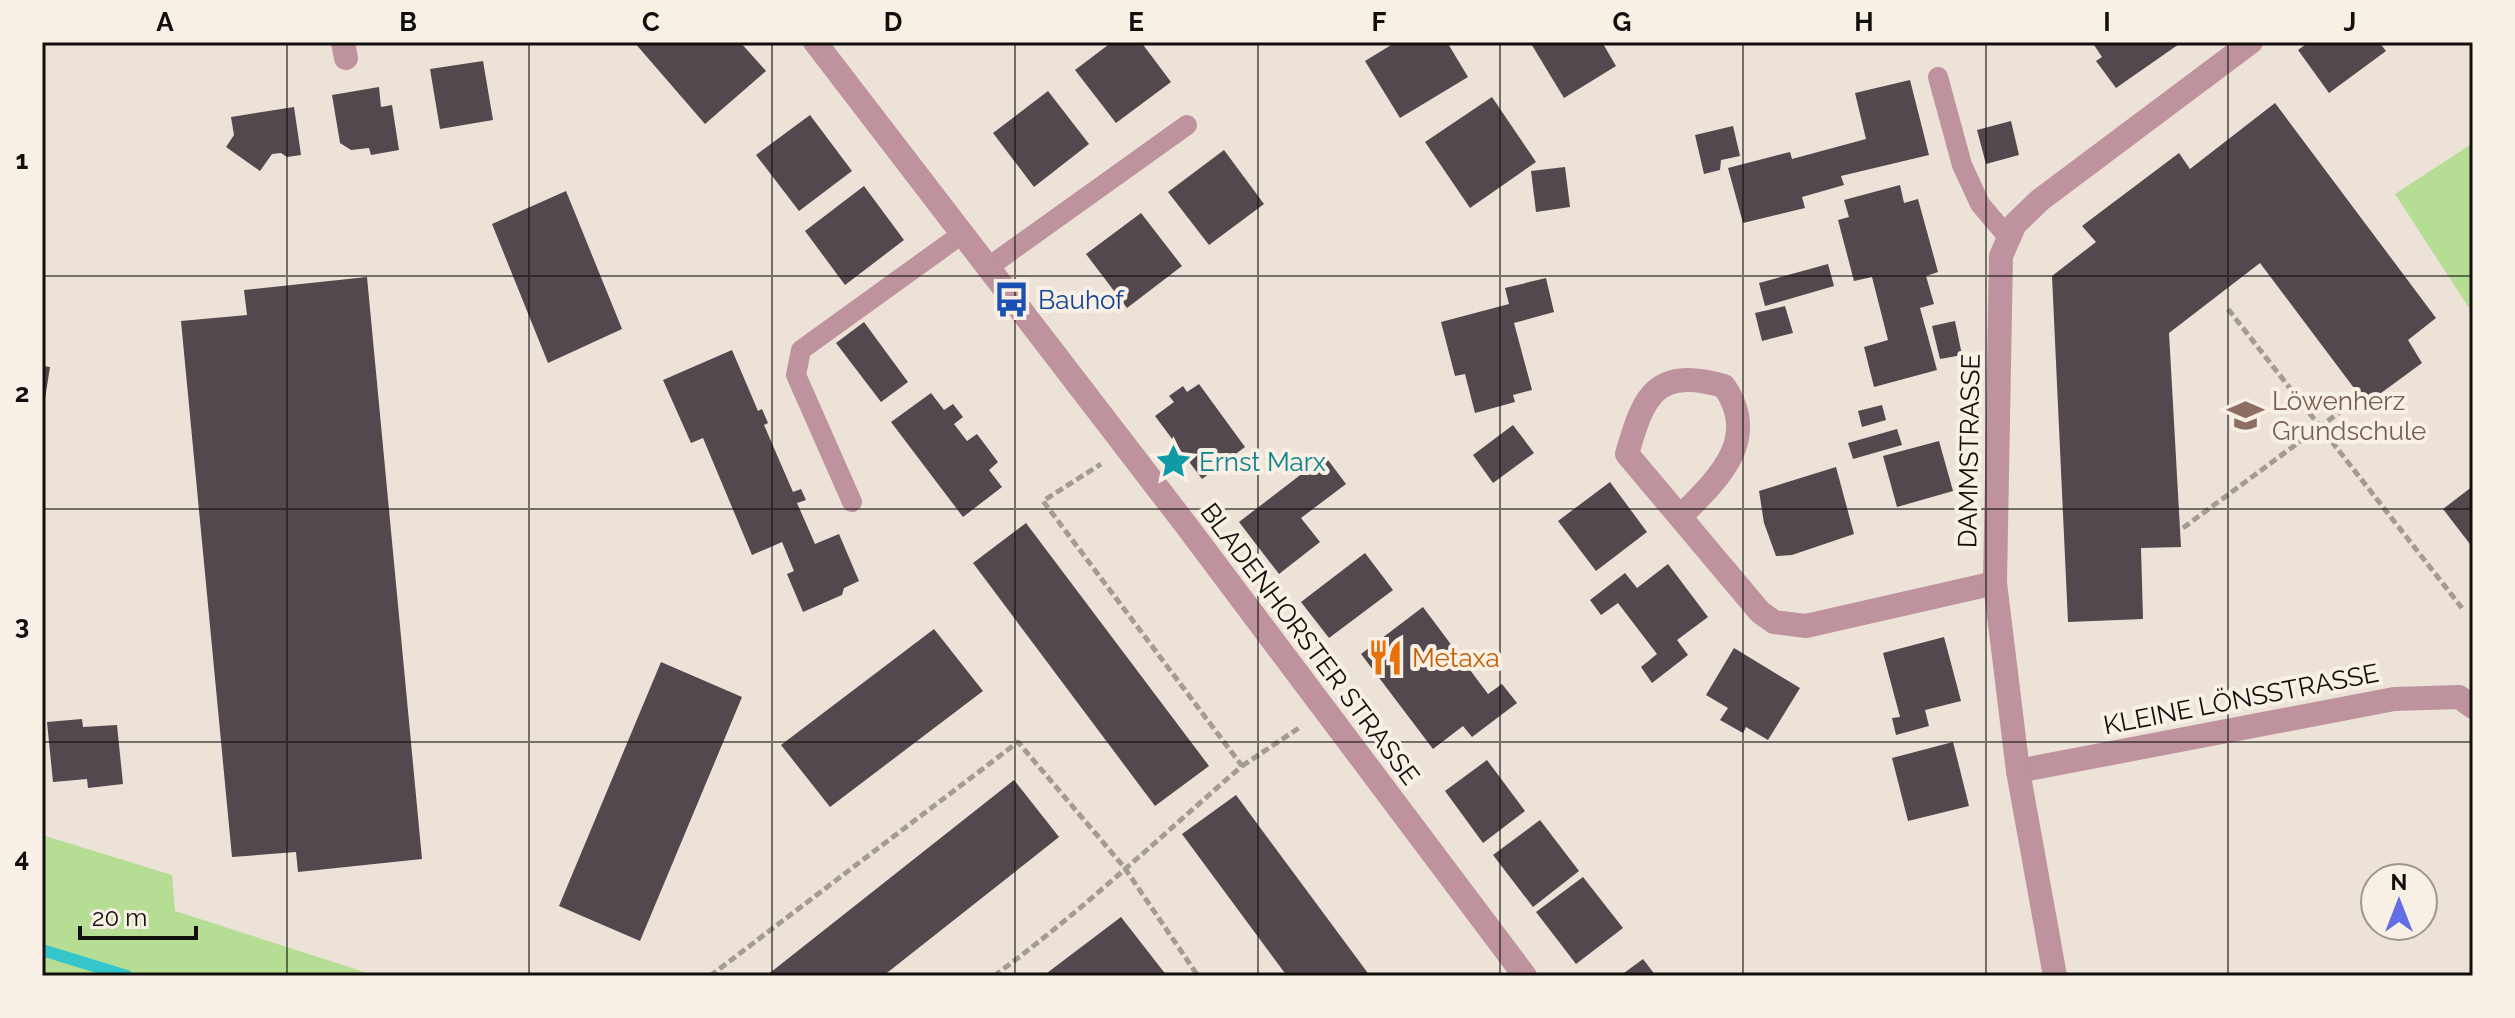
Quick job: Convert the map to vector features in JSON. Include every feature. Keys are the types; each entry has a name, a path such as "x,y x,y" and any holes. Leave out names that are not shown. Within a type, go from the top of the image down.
{"street":[{"name":"BLADENHORSTER STRASSE","path":"815,42 1326,710 1525,976"},
{"name":"DAMMSTRASSE","path":"2055,976 2018,771 1995,583 2001,256 2015,224 2040,200 2251,42"},
{"path":"1680,517 1729,462 1738,434 1738,406 1724,386 1700,379 1671,381 1646,398 1627,454 1680,517 1760,612 1774,622 1806,626 1995,583"},
{"name":"KLEINE LÖNSSTRASSE","path":"2018,771 2394,699 2459,697 2473,707"}],"lane":[{"path":"1938,77 1962,165 1980,204 2008,237"},
{"path":"987,268 1187,125"},
{"path":"852,502 818,431 796,375 801,350 962,234"}],"path":[{"path":"2228,309 2462,608"},
{"path":"2183,528 2356,400"},
{"path":"1126,448 1043,501 1242,766"},
{"path":"994,976 1064,924 1124,867 1242,766 1326,710"},
{"path":"710,976 1018,742 1124,867 1198,976"}],"green space":[{"path":"2473,143 2473,314 2395,194"},
{"path":"42,835 172,875 175,911 377,976 42,976"}],"building":[{"path":"634,42 740,42 766,71 705,124"},
{"path":"1112,42 1141,42 1171,82 1116,123 1075,70"},
{"path":"1396,42 1447,42 1468,77 1400,118 1365,61"},
{"path":"1530,42 1602,42 1616,66 1564,98"},
{"path":"2092,42 2182,42 2116,88 2096,61 2102,57"},
{"path":"2309,42 2379,42 2386,51 2329,93 2298,50"},
{"path":"483,61 493,120 440,129 430,69"},
{"path":"1910,80 1929,155 1841,176 1844,185 1802,197 1805,208 1743,223 1728,168 1790,152 1792,159 1866,139 1855,93"},
{"path":"379,87 381,107 392,105 399,150 371,155 369,148 351,150 340,143 332,95"},
{"path":"1048,91 1089,144 1034,187 993,133"},
{"path":"1492,97 1536,162 1470,208 1425,142"},
{"path":"2275,103 2436,318 2408,340 2422,363 2366,404 2260,263 2169,333 2181,547 2141,548 2143,619 2068,622 2052,276 2096,242 2082,226 2179,153 2190,169"},
{"path":"294,107 301,155 287,157 281,153 272,154 260,171 226,147 234,135 231,117"},
{"path":"810,115 852,171 799,211 756,155"},
{"path":"2011,121 2019,155 1986,164 1977,130"},
{"path":"1733,126 1740,156 1721,160 1720,170 1704,174 1695,135"},
{"path":"1224,150 1264,204 1209,245 1168,192"},
{"path":"1565,167 1570,207 1536,212 1531,171"},
{"path":"1900,185 1904,203 1918,199 1938,272 1926,276 1934,304 1920,308 1937,370 1874,387 1864,347 1888,340 1872,277 1854,281 1838,220 1849,217 1844,200"},
{"path":"864,186 904,240 845,285 805,231"},
{"path":"566,191 622,329 548,363 492,224"},
{"path":"1141,213 1182,266 1127,308 1086,254"},
{"path":"1828,264 1834,286 1765,306 1759,283"},
{"path":"367,277 422,859 298,872 296,852 232,857 181,321 247,315 244,290"},
{"path":"1546,278 1554,312 1514,323 1532,390 1513,395 1515,402 1475,413 1465,374 1455,376 1441,322 1509,304 1505,288"},
{"path":"1785,306 1793,333 1762,341 1755,313"},
{"path":"1955,321 1962,355 1940,359 1932,326"},
{"path":"864,322 908,382 881,402 836,343"},
{"path":"732,350 758,411 762,409 768,423 764,425 793,492 801,489 806,500 797,503 815,544 839,534 859,581 844,588 842,595 803,612 787,574 794,571 782,542 752,555 703,438 691,443 663,380"},
{"path":"42,366 50,367 44,405 42,404"},
{"path":"1199,384 1245,447 1202,479 1155,416 1174,402 1169,396 1183,386 1187,392"},
{"path":"931,393 944,410 953,404 963,417 954,424 967,441 977,434 998,462 989,470 1002,487 963,517 891,422"},
{"path":"1882,405 1886,420 1862,427 1858,411"},
{"path":"1513,425 1534,453 1493,483 1473,455"},
{"path":"1897,429 1902,445 1853,459 1848,443"},
{"path":"1939,441 1953,491 1897,507 1883,456"},
{"path":"1325,456 1346,484 1301,518 1320,542 1279,574 1239,522"},
{"path":"1836,467 1854,534 1792,555 1776,556 1764,523 1759,491"},
{"path":"1610,482 1647,532 1596,571 1558,521"},
{"path":"2473,486 2473,548 2443,509"},
{"path":"1026,523 1209,766 1155,806 973,563"},
{"path":"1365,553 1393,590 1329,638 1301,602"},
{"path":"1668,564 1708,617 1677,640 1688,655 1652,683 1641,667 1657,654 1618,603 1601,615 1590,600 1625,573 1637,588"},
{"path":"1423,607 1488,694 1502,684 1517,703 1472,737 1463,726 1433,749 1361,654"},
{"path":"934,629 983,691 830,807 781,745"},
{"path":"1944,637 1961,701 1925,710 1929,726 1896,735 1892,718 1900,717 1883,653"},
{"path":"1734,648 1800,688 1768,740 1746,727 1743,733 1720,720 1728,708 1706,695"},
{"path":"661,662 742,697 640,941 559,906"},
{"path":"82,719 83,727 117,725 123,784 88,788 87,779 53,782 47,722"},
{"path":"1953,742 1969,806 1908,821 1892,758"},
{"path":"1487,760 1525,811 1483,843 1445,791"},
{"path":"1014,780 1059,837 883,976 766,976"},
{"path":"1236,795 1370,976 1287,976 1182,834"},
{"path":"1540,820 1579,871 1533,907 1493,855"},
{"path":"1583,877 1623,928 1576,964 1536,912"},
{"path":"1121,917 1167,976 1043,976"},
{"path":"1643,959 1656,976 1620,976"}],"waterway":[{"path":"42,950 127,976"}],"place":[{"name":"Bauhof","path":"1012,300"},
{"name":"Löwenherz Grundschule","path":"2246,416"},
{"name":"Ernst Marx","path":"1173,462"},
{"name":"Metaxa","path":"1386,658"}]}
